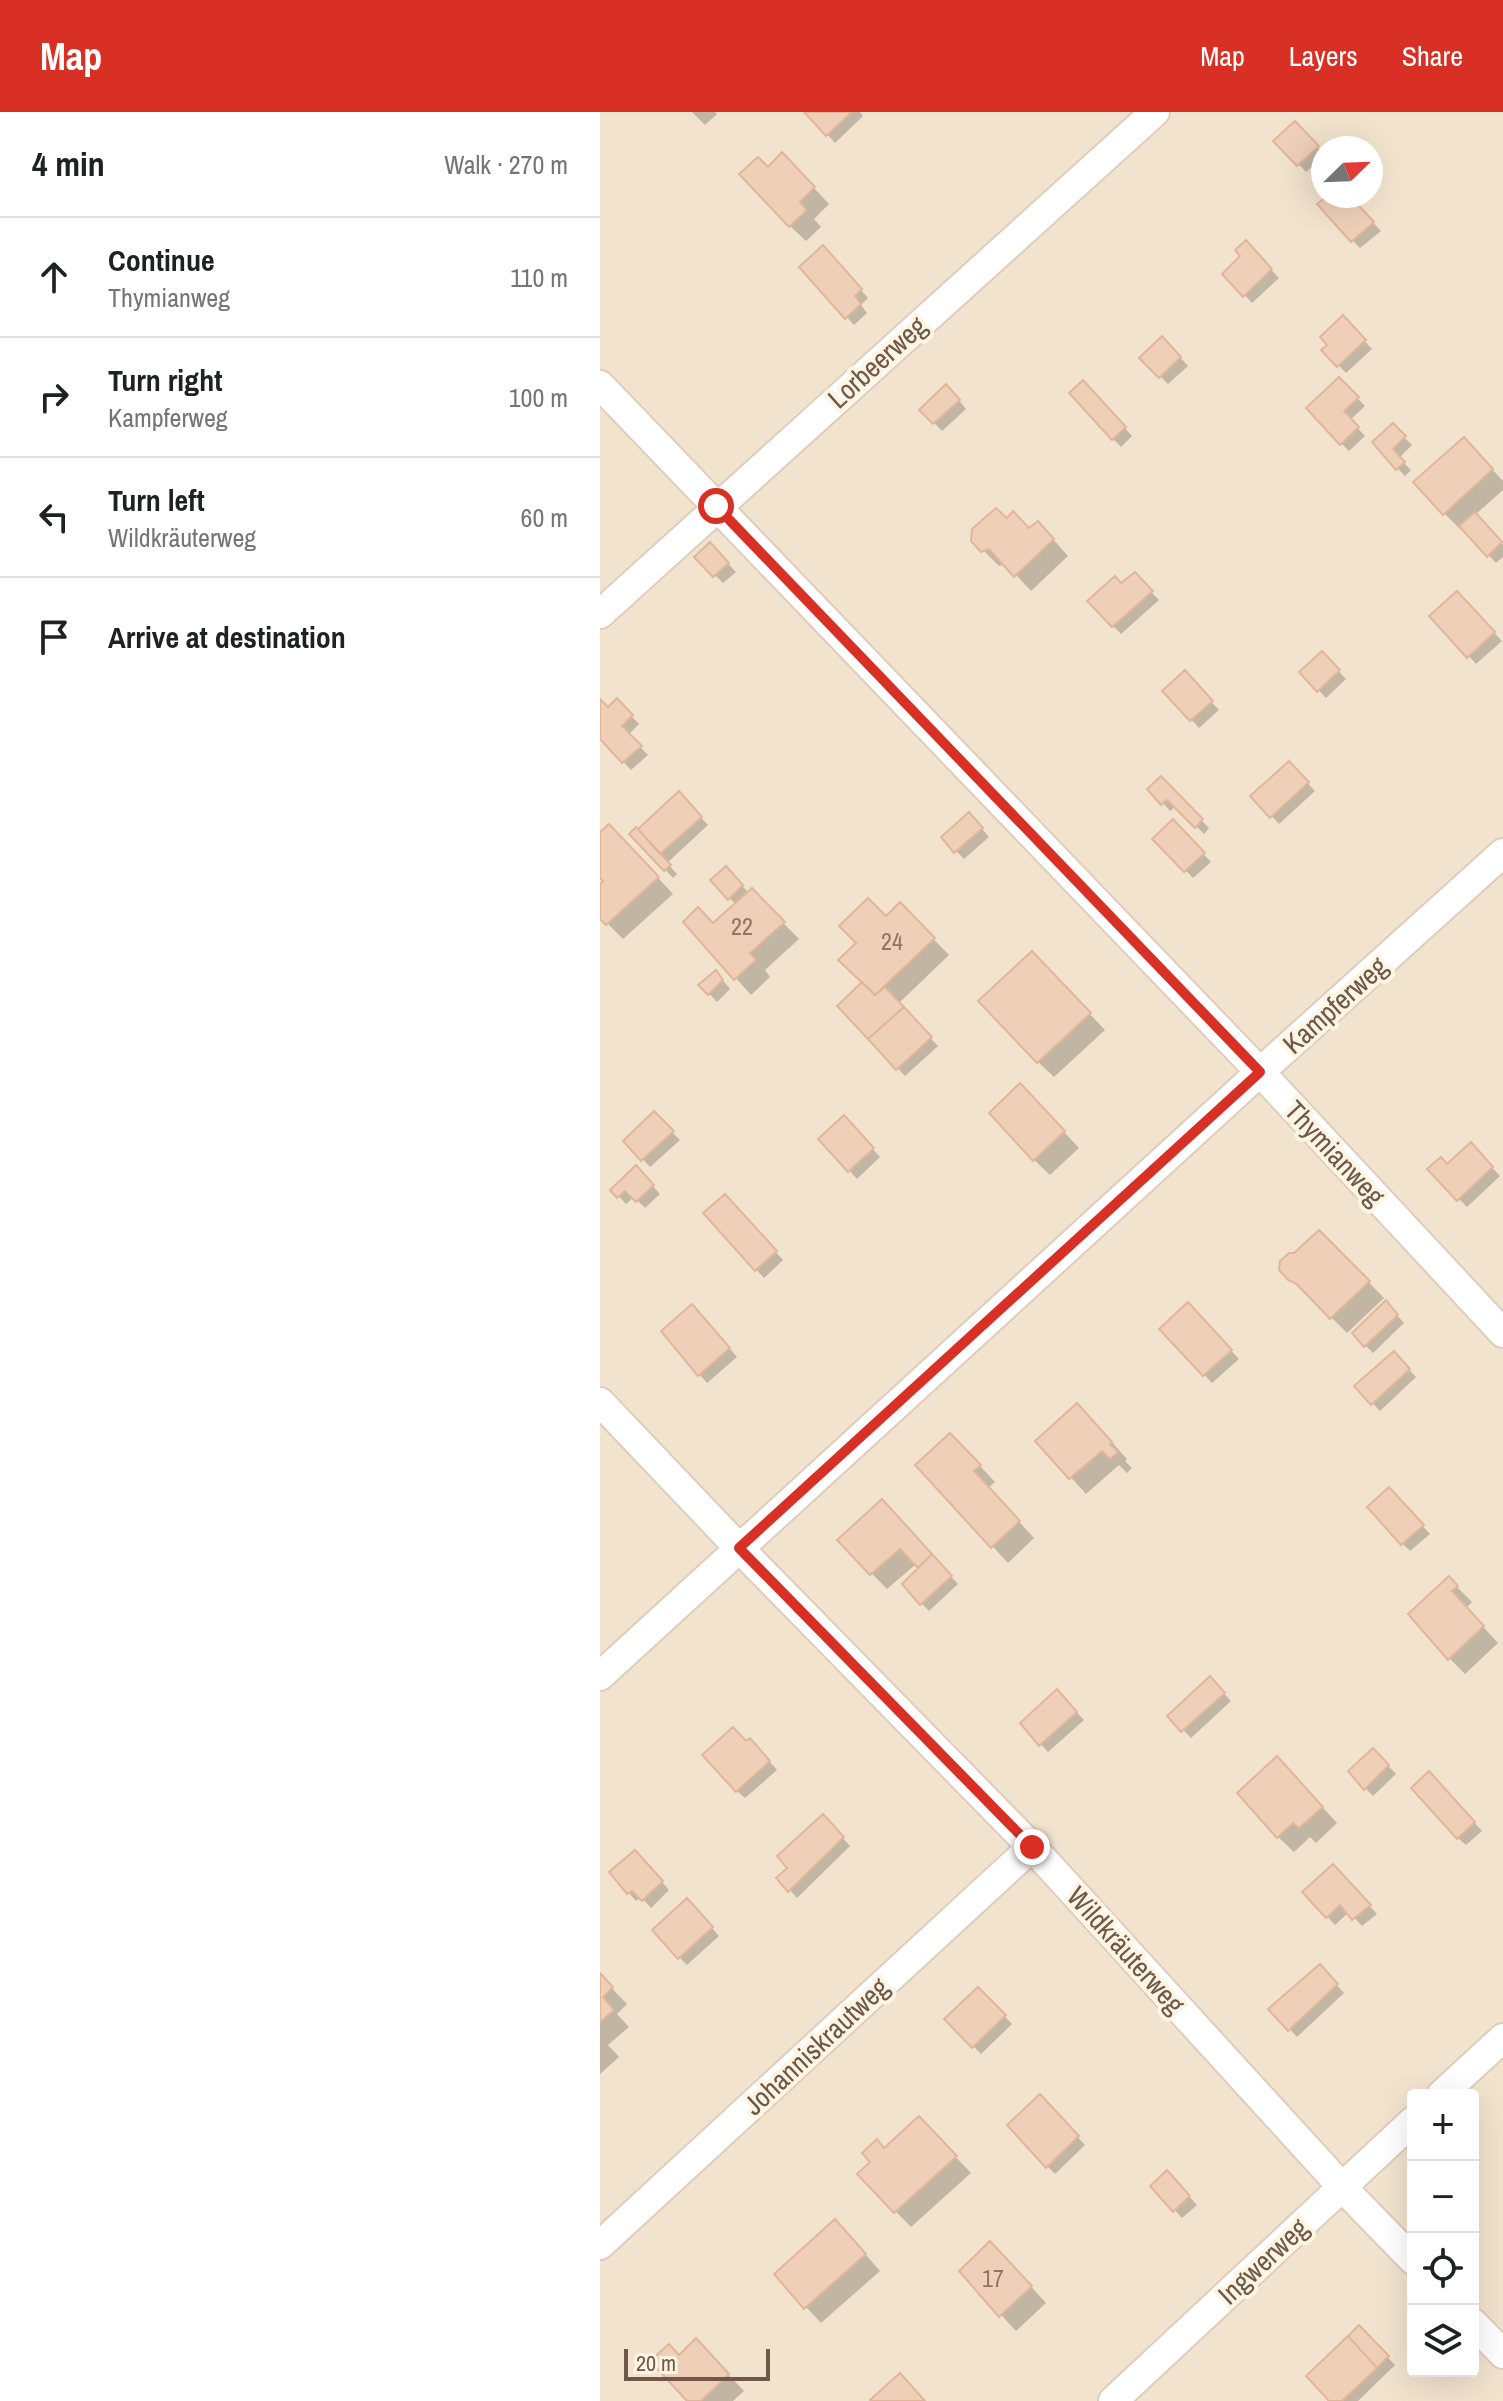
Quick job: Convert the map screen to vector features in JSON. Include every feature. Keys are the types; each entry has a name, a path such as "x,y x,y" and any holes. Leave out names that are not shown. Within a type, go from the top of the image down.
{"lane":[{"name":"Lorbeerweg","path":"600,614 1155,112"},
{"name":"Thymianweg","path":"600,385 1260,1072 1503,1333"},
{"name":"Kampferweg","path":"600,1676 1503,853"},
{"name":"Wildkräuterweg","path":"600,1402 1032,1847 1342,2187 1407,2254"},
{"name":"Johanniskrautweg","path":"600,2245 1032,1847"},
{"path":"1448,2089 1503,2038"},
{"name":"Ingwerweg","path":"1113,2401 1407,2127"},
{"path":"1479,2329 1503,2354"}],"shaded area":[{"path":"600,112 1503,112 1503,2401 600,2401"}],"building":[{"path":"804,112 852,112 826,136"},
{"path":"1295,121 1311,138 1311,153 1297,166 1273,141"},
{"path":"782,152 815,187 800,202 807,210 789,227 739,174 758,157 768,167"},
{"path":"1321,208 1361,208 1374,222 1351,242"},
{"path":"1246,240 1272,269 1243,297 1222,274 1240,256 1235,250"},
{"path":"823,245 862,289 855,296 861,304 845,319 799,267"},
{"path":"1343,315 1366,340 1337,367 1321,350 1327,345 1320,337"},
{"path":"1162,336 1181,357 1159,378 1139,358"},
{"path":"1339,377 1359,397 1344,411 1359,427 1340,445 1306,408"},
{"path":"1083,380 1126,427 1112,440 1069,393"},
{"path":"946,384 960,400 933,424 919,410"},
{"path":"1393,423 1406,436 1393,449 1405,462 1396,470 1372,442"},
{"path":"1464,437 1493,469 1443,515 1413,482"},
{"path":"996,508 1007,518 1013,511 1029,528 1038,521 1054,539 1014,577 989,549 981,552 971,541 972,529"},
{"path":"1475,512 1502,542 1487,557 1459,526"},
{"path":"710,542 729,563 713,577 694,557"},
{"path":"1135,572 1153,591 1112,627 1087,601 1115,576 1121,583"},
{"path":"1457,591 1495,632 1467,658 1429,616"},
{"path":"1322,651 1340,670 1317,692 1299,672"},
{"path":"1185,670 1213,701 1190,721 1162,691"},
{"path":"617,698 633,715 622,726 642,746 622,763 600,739 600,699 608,707"},
{"path":"1289,761 1309,782 1270,818 1250,796"},
{"path":"1161,776 1203,819 1195,828 1167,800 1161,805 1147,789"},
{"path":"679,791 702,817 660,854 638,829"},
{"path":"969,812 983,828 954,853 941,837"},
{"path":"1173,819 1205,853 1184,872 1152,839"},
{"path":"609,824 659,877 606,925 600,919 600,884 603,881 600,878 600,832"},
{"path":"636,827 671,865 664,871 629,834"},
{"path":"726,866 743,885 728,900 710,880"},
{"path":"752,888 785,922 750,953 756,960 734,980 683,922 698,907 713,923"},
{"path":"868,898 886,916 900,902 935,938 875,995 838,960 856,943 839,926"},
{"path":"1032,951 1091,1013 1037,1063 978,1001"},
{"path":"716,970 723,980 708,995 698,985"},
{"path":"862,982 875,995 885,987 904,1007 868,1039 837,1006"},
{"path":"904,1007 932,1037 896,1070 868,1039"},
{"path":"1020,1083 1065,1131 1033,1161 989,1113"},
{"path":"654,1111 674,1131 641,1161 623,1141"},
{"path":"844,1115 874,1148 848,1172 818,1139"},
{"path":"1471,1142 1493,1167 1457,1201 1427,1169 1441,1157 1447,1164"},
{"path":"636,1165 654,1185 636,1202 625,1191 617,1198 610,1190"},
{"path":"725,1194 777,1251 755,1271 703,1213"},
{"path":"1319,1230 1370,1281 1330,1319 1279,1270 1280,1261 1289,1253 1294,1253"},
{"path":"1386,1300 1398,1315 1364,1347 1352,1333"},
{"path":"1188,1302 1232,1350 1203,1376 1159,1329"},
{"path":"692,1304 730,1348 698,1376 661,1331"},
{"path":"1394,1351 1410,1369 1371,1405 1354,1386"},
{"path":"1077,1403 1118,1452 1110,1459 1102,1451 1069,1479 1035,1441"},
{"path":"950,1433 981,1465 974,1471 1020,1521 991,1548 915,1465"},
{"path":"1389,1487 1424,1525 1401,1545 1367,1507"},
{"path":"882,1499 932,1554 918,1568 900,1549 870,1575 837,1540"},
{"path":"932,1554 952,1576 920,1605 902,1584"},
{"path":"1449,1576 1458,1586 1452,1591 1484,1626 1448,1660 1408,1614"},
{"path":"1210,1676 1225,1693 1181,1732 1167,1716"},
{"path":"1057,1689 1077,1712 1039,1746 1020,1723"},
{"path":"733,1727 746,1741 750,1738 770,1761 736,1792 702,1755"},
{"path":"1373,1748 1389,1765 1364,1790 1348,1771"},
{"path":"1277,1756 1323,1807 1299,1828 1293,1823 1277,1838 1237,1793"},
{"path":"1429,1771 1475,1822 1457,1839 1411,1788"},
{"path":"823,1814 844,1837 788,1892 776,1878 787,1868 777,1856"},
{"path":"635,1850 663,1881 642,1901 632,1891 627,1894 609,1872"},
{"path":"1333,1864 1371,1905 1352,1920 1340,1905 1326,1918 1302,1892"},
{"path":"687,1898 713,1927 678,1959 652,1930"},
{"path":"1320,1964 1338,1984 1288,2031 1268,2009"},
{"path":"600,1973 613,1987 603,1997 614,2010 600,2022"},
{"path":"978,1987 1006,2015 972,2048 944,2019"},
{"path":"1040,2094 1079,2136 1046,2168 1007,2125"},
{"path":"919,2116 957,2156 894,2213 857,2174 870,2162 862,2153 877,2139 884,2148"},
{"path":"1167,2170 1190,2196 1173,2212 1150,2186"},
{"path":"835,2219 866,2254 804,2309 774,2274"},
{"path":"990,2241 1032,2286 999,2317 959,2271"},
{"path":"1359,2325 1389,2356 1377,2368 1348,2336"},
{"path":"1348,2336 1377,2368 1342,2401 1329,2401 1306,2376"},
{"path":"696,2338 729,2374 701,2401 687,2401 650,2361 669,2344 679,2355"},
{"path":"900,2373 925,2401 870,2400"}],"route":[{"path":"716,506 1260,1072 739,1548 1032,1847"}]}
